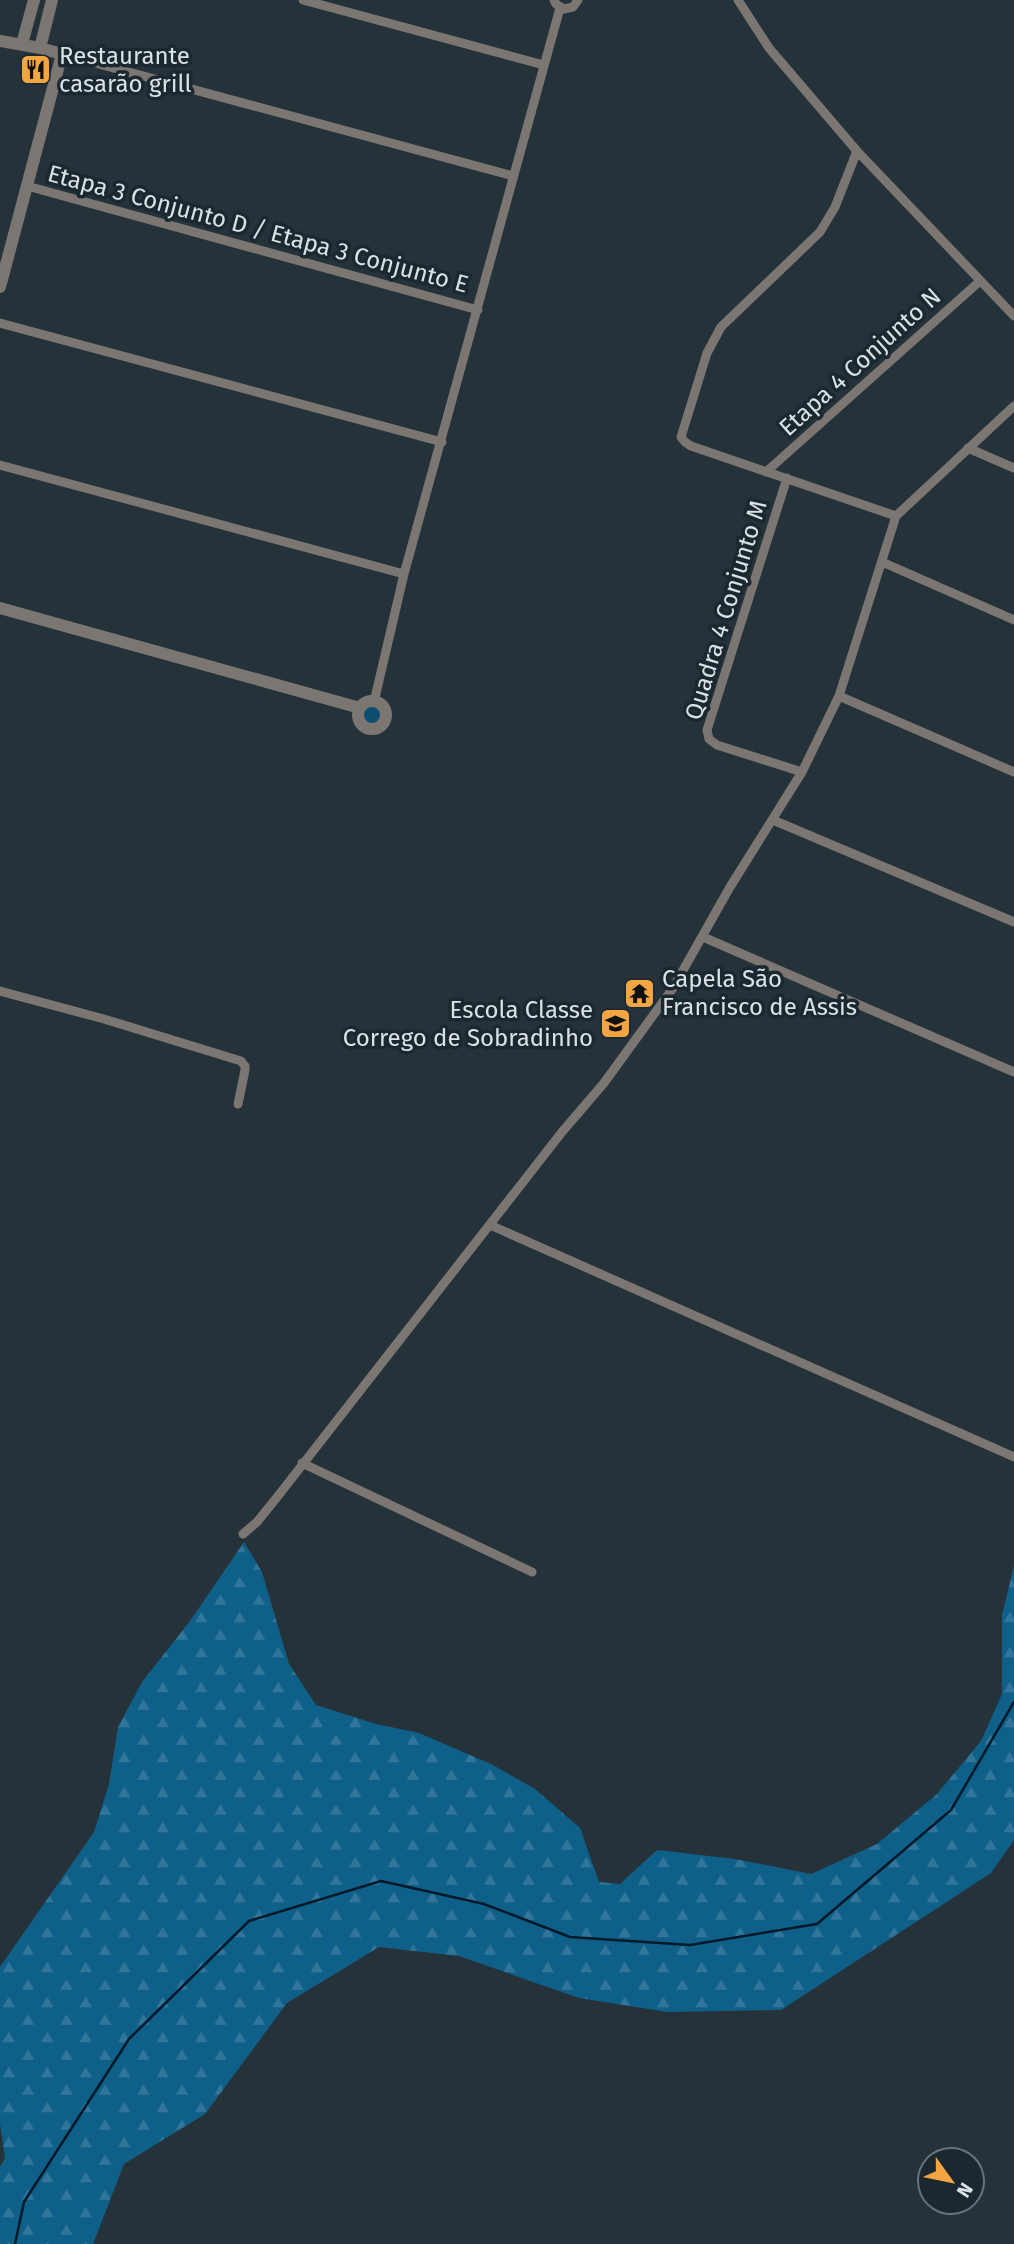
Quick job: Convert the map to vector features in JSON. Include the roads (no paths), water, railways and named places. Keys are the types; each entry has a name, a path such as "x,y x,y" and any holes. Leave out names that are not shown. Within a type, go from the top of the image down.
{"street":[{"path":"22,44 34,0"},
{"path":"40,48 52,0"},
{"path":"303,0 544,65"},
{"path":"545,0 569,9 578,0"},
{"path":"738,0 769,48 857,151 1014,316"},
{"path":"374,702 404,574 544,65 557,4"},
{"path":"0,41 40,48 513,176"},
{"path":"0,287 62,54"},
{"path":"857,151 835,207 820,232 721,327 707,353 681,432 683,440 691,446 896,516"},
{"name":"Etapa 3 Conjunto D / Etapa 3 Conjunto E","path":"27,186 478,310"},
{"name":"Etapa 4 Conjunto N","path":"766,471 980,281"},
{"path":"0,323 442,442"},
{"path":"243,1534 257,1522 562,1132 604,1083 653,1017 802,772 839,696 896,516 1014,406"},
{"path":"968,448 1014,468"},
{"path":"0,465 404,574"},
{"name":"Quadra 4 Conjunto M","path":"787,478 707,730 709,739 717,745 802,772"},
{"path":"882,562 1014,620"},
{"path":"0,608 360,708"},
{"path":"839,696 1014,772"},
{"path":"374,702 383,707 385,717 375,729 361,724 358,713 364,704 374,702"},
{"path":"774,820 1014,922"},
{"path":"703,937 1014,1072"},
{"path":"0,991 104,1019 241,1061 245,1070 238,1104"},
{"path":"491,1225 1014,1457"},
{"path":"302,1463 532,1572"}],"waterway":[{"path":"15,2244 24,2202 129,2039 249,1921 381,1881 484,1904 570,1937 690,1945 817,1924 951,1810 1014,1702"}],"place":[{"name":"Restaurante casarão grill","path":"36,70"},
{"name":"Capela São Francisco de Assis","path":"639,993"},
{"name":"Escola Classe Corrego de Sobradinho","path":"616,1024"}]}
